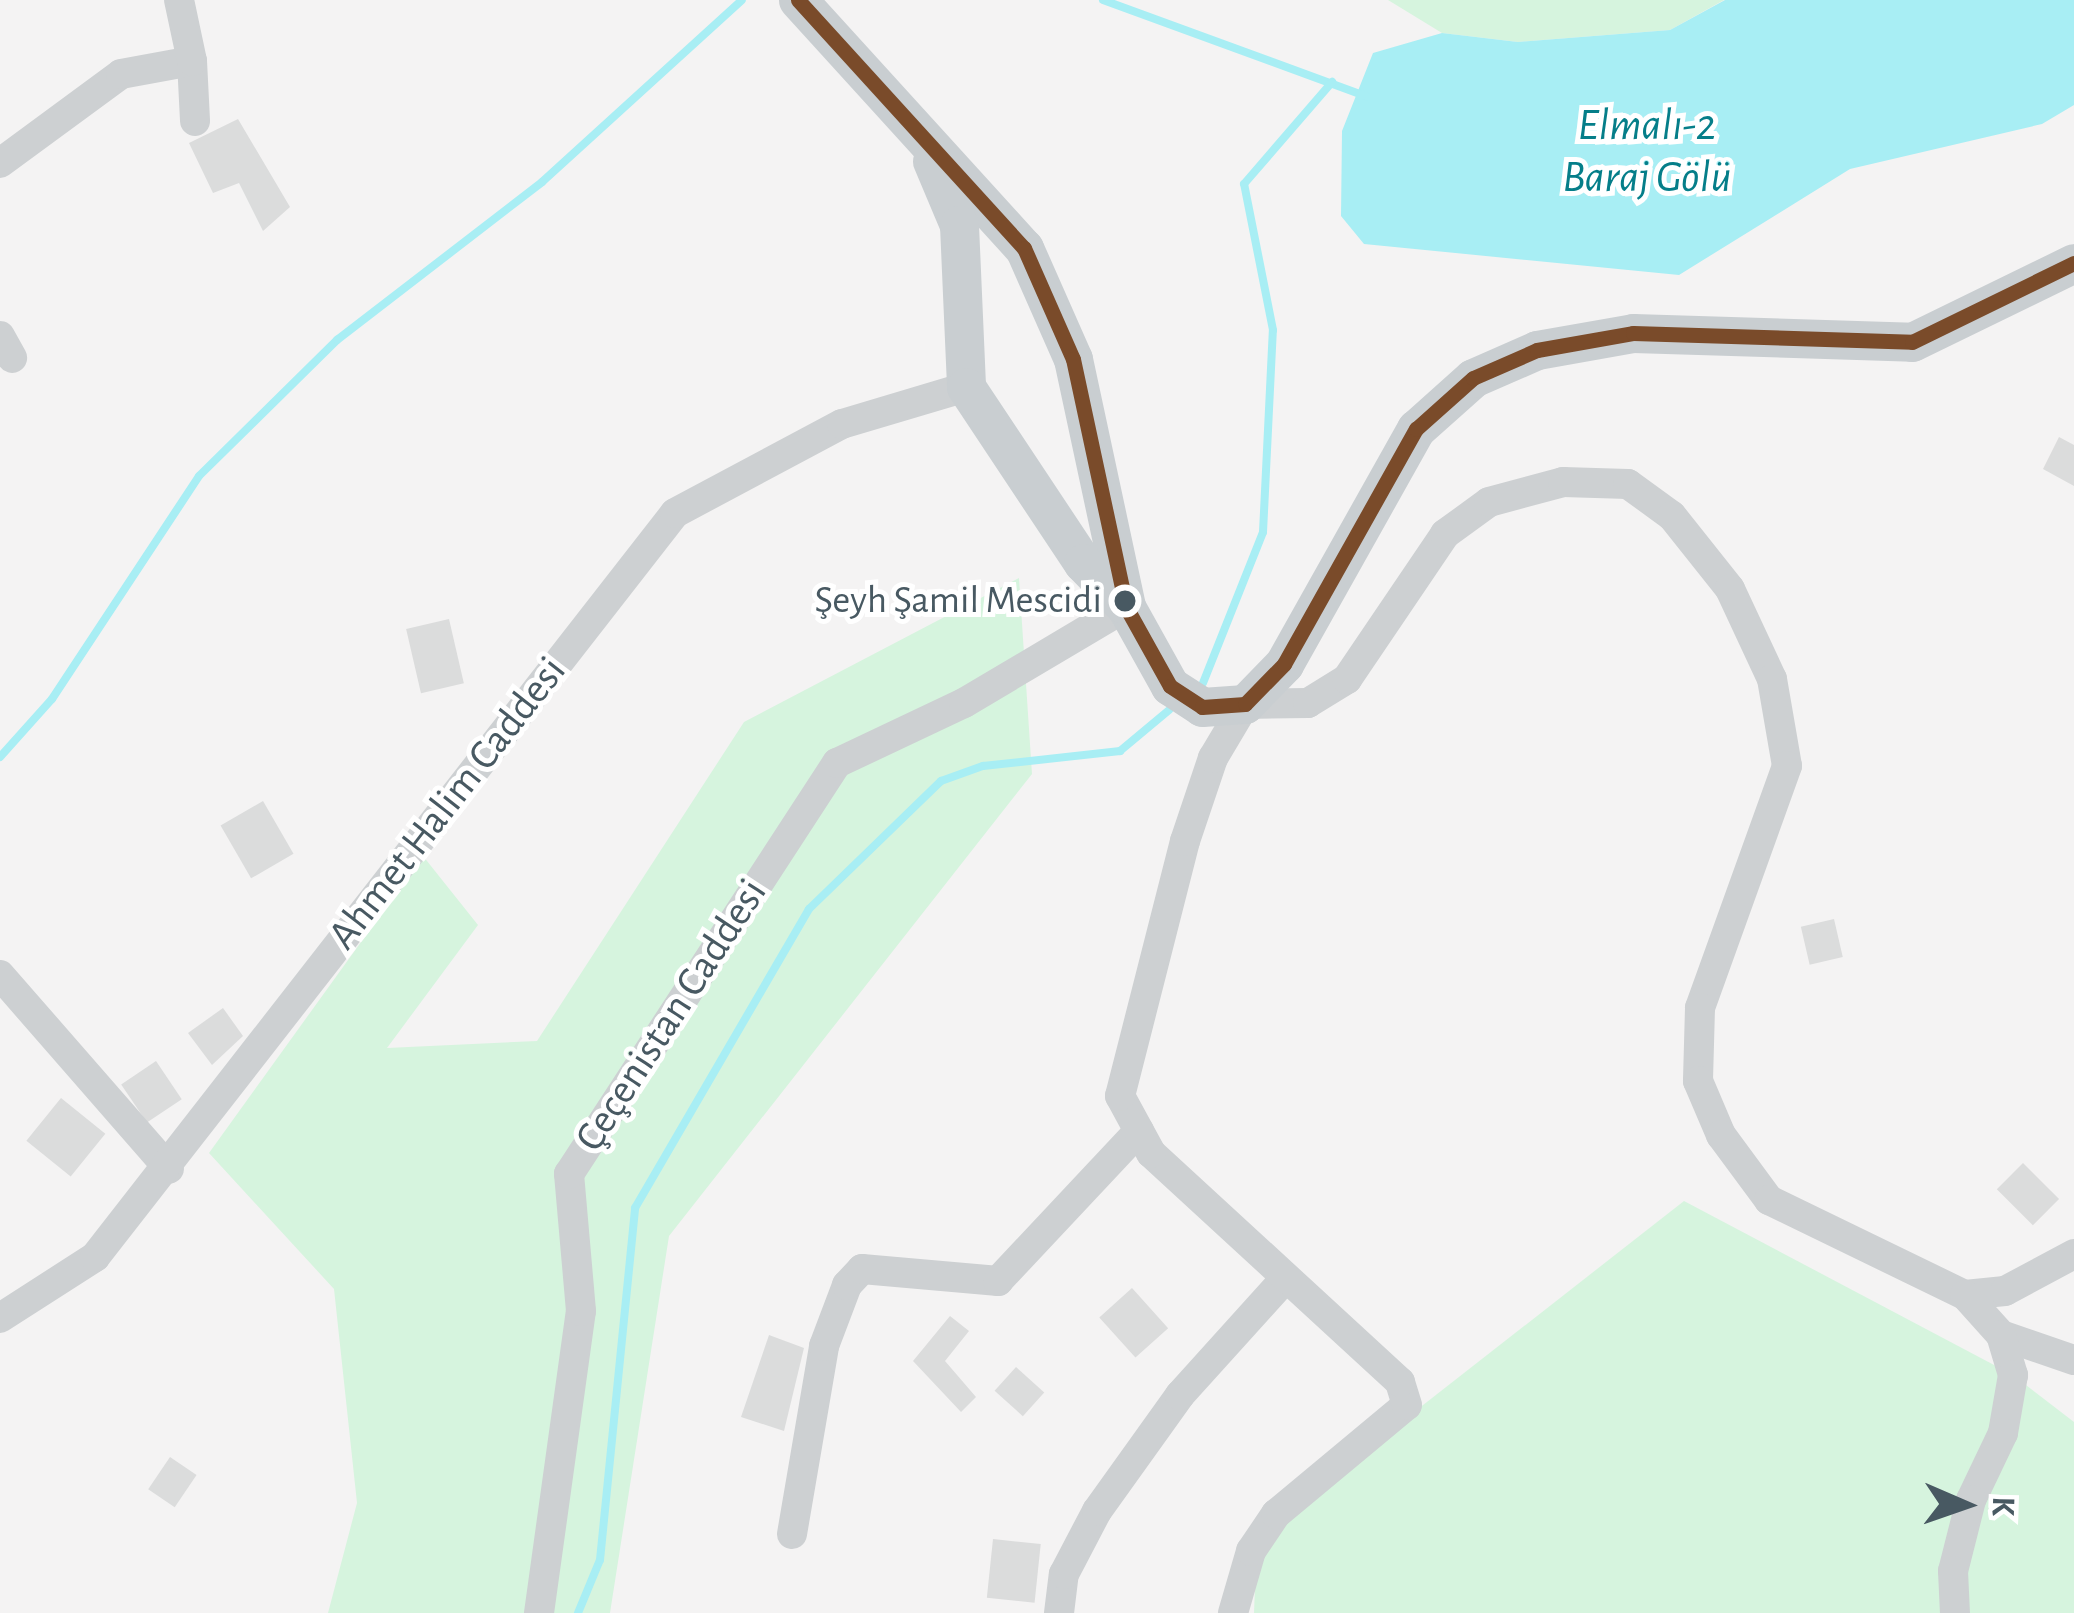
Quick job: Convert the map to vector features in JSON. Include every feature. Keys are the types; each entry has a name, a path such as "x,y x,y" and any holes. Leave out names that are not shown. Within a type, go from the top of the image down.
{"main road":[{"path":"798,0 1024,248 1073,358 1126,607"},
{"path":"917,126 959,225 966,387 1083,562 1126,607 1170,686 1202,707 1245,704 1324,605 1416,429 1473,378 1537,350 1633,333 1912,343 2074,263"}],"street":[{"path":"179,0 192,62 195,121"},
{"path":"0,163 121,74 192,62"},
{"name":"Ahmet Halim Caddesi","path":"0,1318 95,1257 169,1168 675,513 842,424 966,387"},
{"path":"1233,1613 1251,1551 1276,1514 1407,1406 1400,1382 1283,1281 1139,1131 1120,1096 1185,841 1213,758 1245,704 1308,703 1347,679 1445,534 1489,502 1563,482 1628,484 1672,516 1730,589 1772,679 1787,766 1700,1008 1698,1081 1721,1135 1769,1200 1965,1295 2001,1334 2013,1375 2003,1433 1957,1553 1955,1613"},
{"name":"Çeçenistan Caddesi","path":"539,1613 581,1311 569,1174 836,764 964,703 1126,607"},
{"path":"0,975 169,1168"},
{"path":"792,1534 824,1346 847,1285 862,1269 998,1281 1139,1131"},
{"path":"1965,1295 2006,1291 2074,1254"},
{"path":"1058,1613 1064,1574 1097,1511 1180,1395 1283,1281"},
{"path":"2001,1334 2074,1360"}],"green space":[{"path":"1388,0 1724,0 1670,30 1518,42 1442,33"},
{"path":"1019,578 1032,774 669,1236 610,1613 328,1613 357,1503 334,1289 209,1153 423,856 478,925 387,1048 537,1041 744,722"},
{"path":"1684,1201 2013,1375 2074,1422 2074,1613 1254,1613 1257,1535"}],"water":[{"name":"Elmalı-2 Baraj Gölü","path":"1725,0 2074,0 2074,105 2042,124 1850,169 1679,275 1364,244 1341,216 1342,131 1373,53 1442,33 1518,42 1670,30"}],"building":[{"path":"238,119 290,207 263,231 239,183 213,193 189,143"},
{"path":"2059,437 2074,445 2074,486 2043,469"},
{"path":"449,619 464,683 421,693 406,629"},
{"path":"263,801 294,854 251,878 221,826"},
{"path":"1834,919 1843,957 1810,965 1801,927"},
{"path":"223,1008 243,1036 212,1065 188,1033"},
{"path":"156,1061 182,1099 147,1123 121,1084"},
{"path":"61,1098 105,1134 71,1177 26,1141"},
{"path":"2023,1163 2059,1199 2033,1225 1997,1189"},
{"path":"1132,1288 1168,1328 1135,1358 1099,1317"},
{"path":"950,1316 969,1331 945,1361 976,1397 961,1412 913,1361"},
{"path":"769,1335 804,1348 784,1431 741,1417"},
{"path":"1016,1367 1044,1392 1023,1416 995,1391"},
{"path":"170,1457 197,1475 175,1507 148,1489"},
{"path":"993,1539 1041,1544 1035,1603 987,1598"}],"waterway":[{"path":"0,757 52,699 199,476 337,340 542,182 742,0"},
{"path":"1103,0 1366,96"},
{"path":"1203,683 1263,532 1273,330 1244,184 1332,82"},
{"path":"578,1613 600,1560 635,1208 809,909 941,781 983,766 1120,751 1169,710"}],"transit line":[{"path":"798,0 1024,248 1073,359 1126,607 1170,686 1202,707 1245,704 1284,664 1416,429 1473,378 1537,350 1633,333 1912,342 2074,263"}],"place":[{"name":"Şeyh Şamil Mescidi","path":"1125,601"}]}
